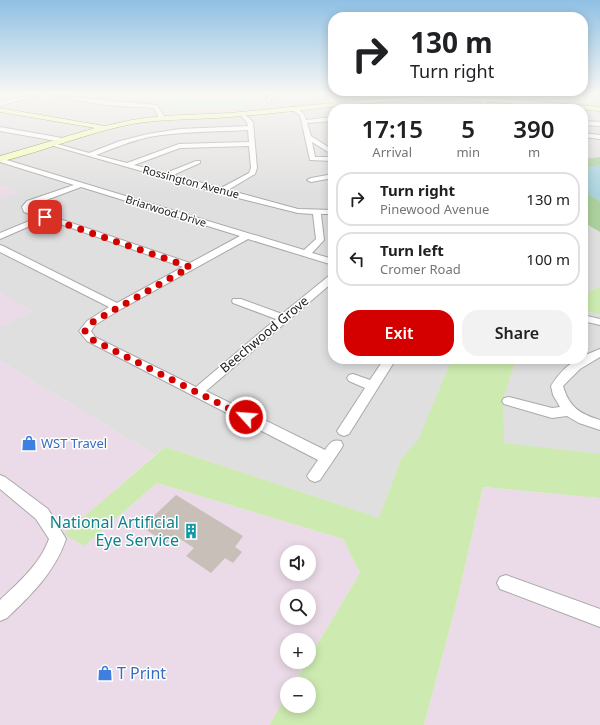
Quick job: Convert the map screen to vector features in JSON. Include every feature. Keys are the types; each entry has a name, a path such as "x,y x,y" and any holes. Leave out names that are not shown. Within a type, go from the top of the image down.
{"street":[{"path":"0,129 63,140"},
{"path":"0,160 103,129"},
{"path":"89,155 157,134 182,131 232,129"},
{"path":"221,191 252,174 254,168 251,129"},
{"path":"306,129 312,159 328,159"},
{"path":"0,134 11,131"},
{"path":"588,136 600,137"},
{"path":"308,137 328,150"},
{"name":"Rossington Avenue","path":"50,144 298,211 328,212"},
{"path":"128,165 179,146 252,144"},
{"name":"Briarwood Drive","path":"0,160 328,260"},
{"path":"165,176 197,164"},
{"path":"311,180 328,177"},
{"path":"80,185 30,204 26,206 27,210 190,267"},
{"path":"306,253 320,240 320,231 316,212"},
{"path":"0,236 45,217"},
{"path":"248,236 117,307 91,323 85,331 91,339 327,458"},
{"path":"0,248 117,307"},
{"name":"Beechwood Grove","path":"196,392 282,318 328,281"},
{"path":"237,300 282,318"},
{"path":"588,319 600,322"},
{"path":"588,360 600,353"},
{"path":"344,431 387,364"},
{"path":"568,411 559,396 557,386 580,364"},
{"path":"353,378 372,386"},
{"path":"509,401 552,413 568,411 600,425"},
{"path":"315,476 336,445"},
{"path":"0,481 42,514 58,540 56,548 48,562 0,612"},
{"path":"506,583 600,618"}],"shaded area":[{"path":"0,129 328,129 328,364 588,364 588,129 600,129 600,498 401,459 379,519 165,447 155,455 0,361 0,327 32,311 0,293 0,199 19,192 0,185"},
{"path":"0,185 20,192 0,199"},
{"path":"0,293 32,311 0,327"},
{"path":"0,361 155,455 65,534 84,546 157,483 343,539 360,573 316,646 316,633 280,633 280,669 303,669 298,677 280,677 280,707 269,725 0,725"},
{"path":"483,487 600,498 600,725 424,725 456,605"}],"green space":[{"path":"600,157 600,165 588,168 588,158"},
{"path":"588,194 600,201 600,232 588,225"},
{"path":"600,287 600,314 588,311 588,292"},
{"path":"450,364 514,364 503,399 504,443 600,454 600,498 483,487 456,605 424,725 269,725 280,707 280,713 316,713 316,677 298,677 303,669 316,669 316,646 360,573 343,539 157,483 84,546 64,534 165,447 379,518 401,459 418,440"}],"water":[{"path":"600,165 600,201 588,194 588,168"}],"building":[{"name":"National Artificial Eye Service","path":"176,495 243,536 235,547 242,552 233,563 225,558 211,573 186,556 194,548 174,535 166,543 142,527"}],"place":[{"name":"WST Travel","path":"29,443"},
{"name":"National Artificial Eye Service","path":"191,531"},
{"name":"T Print","path":"105,673"}],"route":[{"path":"45,217 190,267 117,307 91,323 85,331 91,339 246,417"}]}
